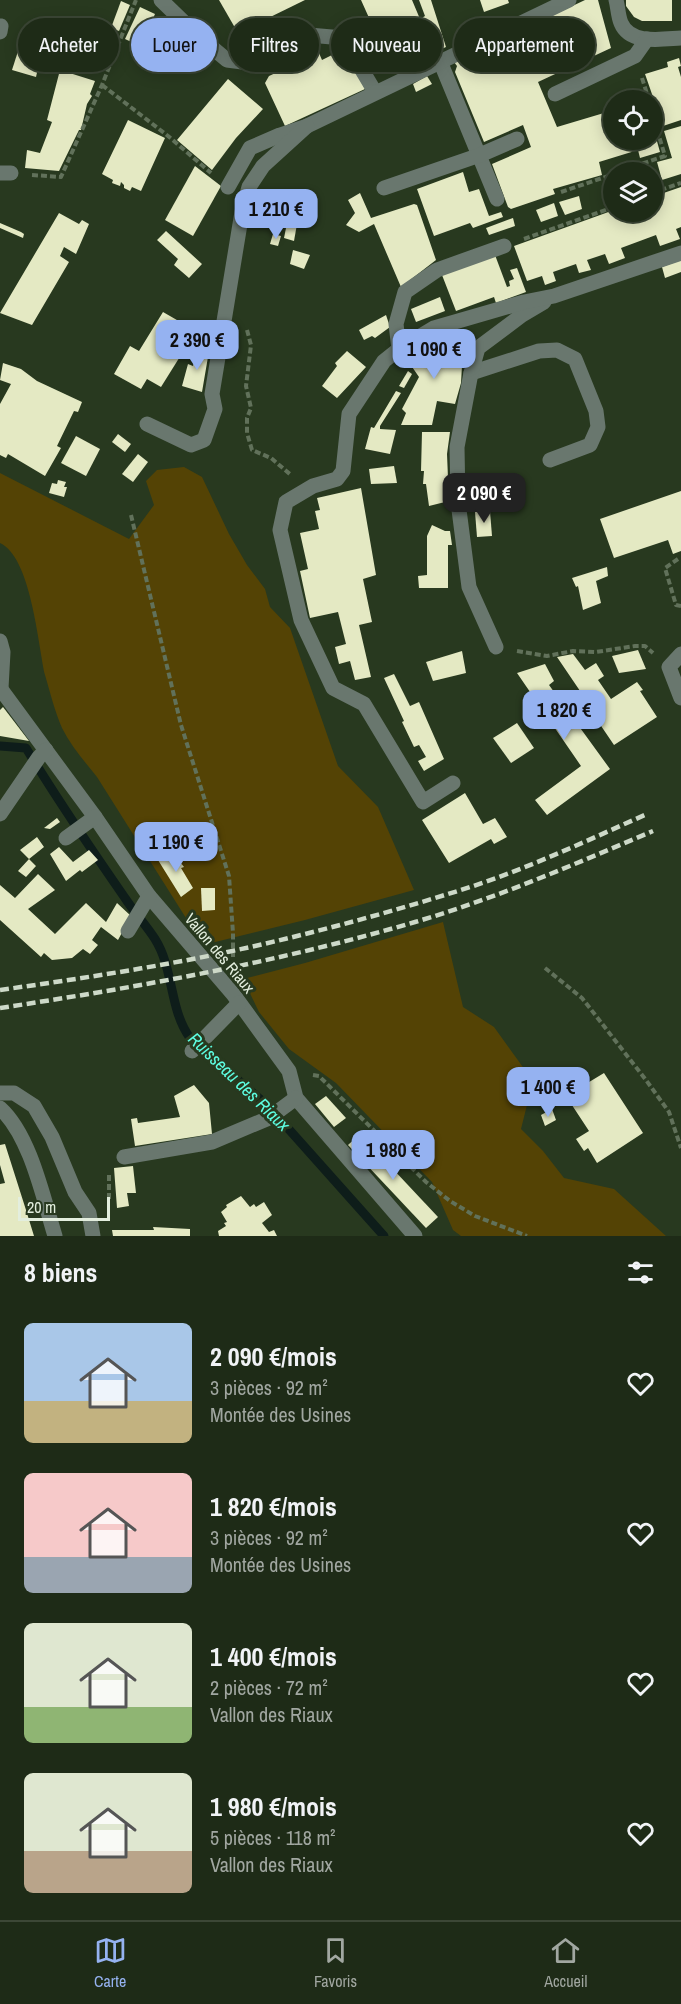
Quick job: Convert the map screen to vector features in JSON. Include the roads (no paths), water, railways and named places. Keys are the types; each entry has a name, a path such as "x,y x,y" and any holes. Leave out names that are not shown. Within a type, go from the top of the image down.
{"street":[{"path":"161,0 227,60 250,63 309,35 343,38 375,92"},
{"path":"442,60 569,0"},
{"path":"616,0 621,24 629,35 647,39 681,39"},
{"path":"555,94 635,56 647,39"},
{"path":"442,66 497,199"},
{"path":"228,188 250,148 307,126 417,72"},
{"path":"147,424 191,445 204,440 215,409 212,394 242,212 249,187 263,166 307,126"},
{"path":"384,188 480,155 517,139"},
{"path":"399,350 396,324 405,292 437,270 504,246"},
{"path":"453,783 423,802 364,704 333,688 301,620 280,530 286,502 314,486 336,479 343,471 349,414 384,361 399,350 434,328 524,302 554,296 681,253"},
{"path":"496,647 469,587 458,502 457,447 478,348 522,315 554,296"},
{"path":"471,373 539,351 557,350 575,359 597,411 598,427 590,445 550,460"},
{"path":"0,641 3,652 0,688"},
{"path":"681,654 669,667 681,698"},
{"name":"Vallon des Riaux","path":"0,688 146,901 236,998 289,1071 296,1098 416,1236"},
{"path":"0,814 43,753"},
{"path":"66,838 89,821"},
{"path":"129,931 146,901"},
{"path":"192,1051 212,1031 236,998"},
{"path":"0,1093 14,1093 34,1106 52,1137 75,1192 89,1213 93,1236"},
{"path":"124,1157 212,1142 275,1114 296,1098"},
{"path":"0,1108 7,1114 24,1140 55,1236"}],"waterway":[{"name":"Ruisseau des Riaux","path":"0,746 26,748 87,842 155,939 166,963 178,1015 190,1038 269,1107 384,1236"}],"railway":[{"path":"0,990 96,976 223,953 359,920 461,890 508,873 647,814"},
{"path":"0,1008 209,972 364,936 476,902 536,880 653,831"}]}
